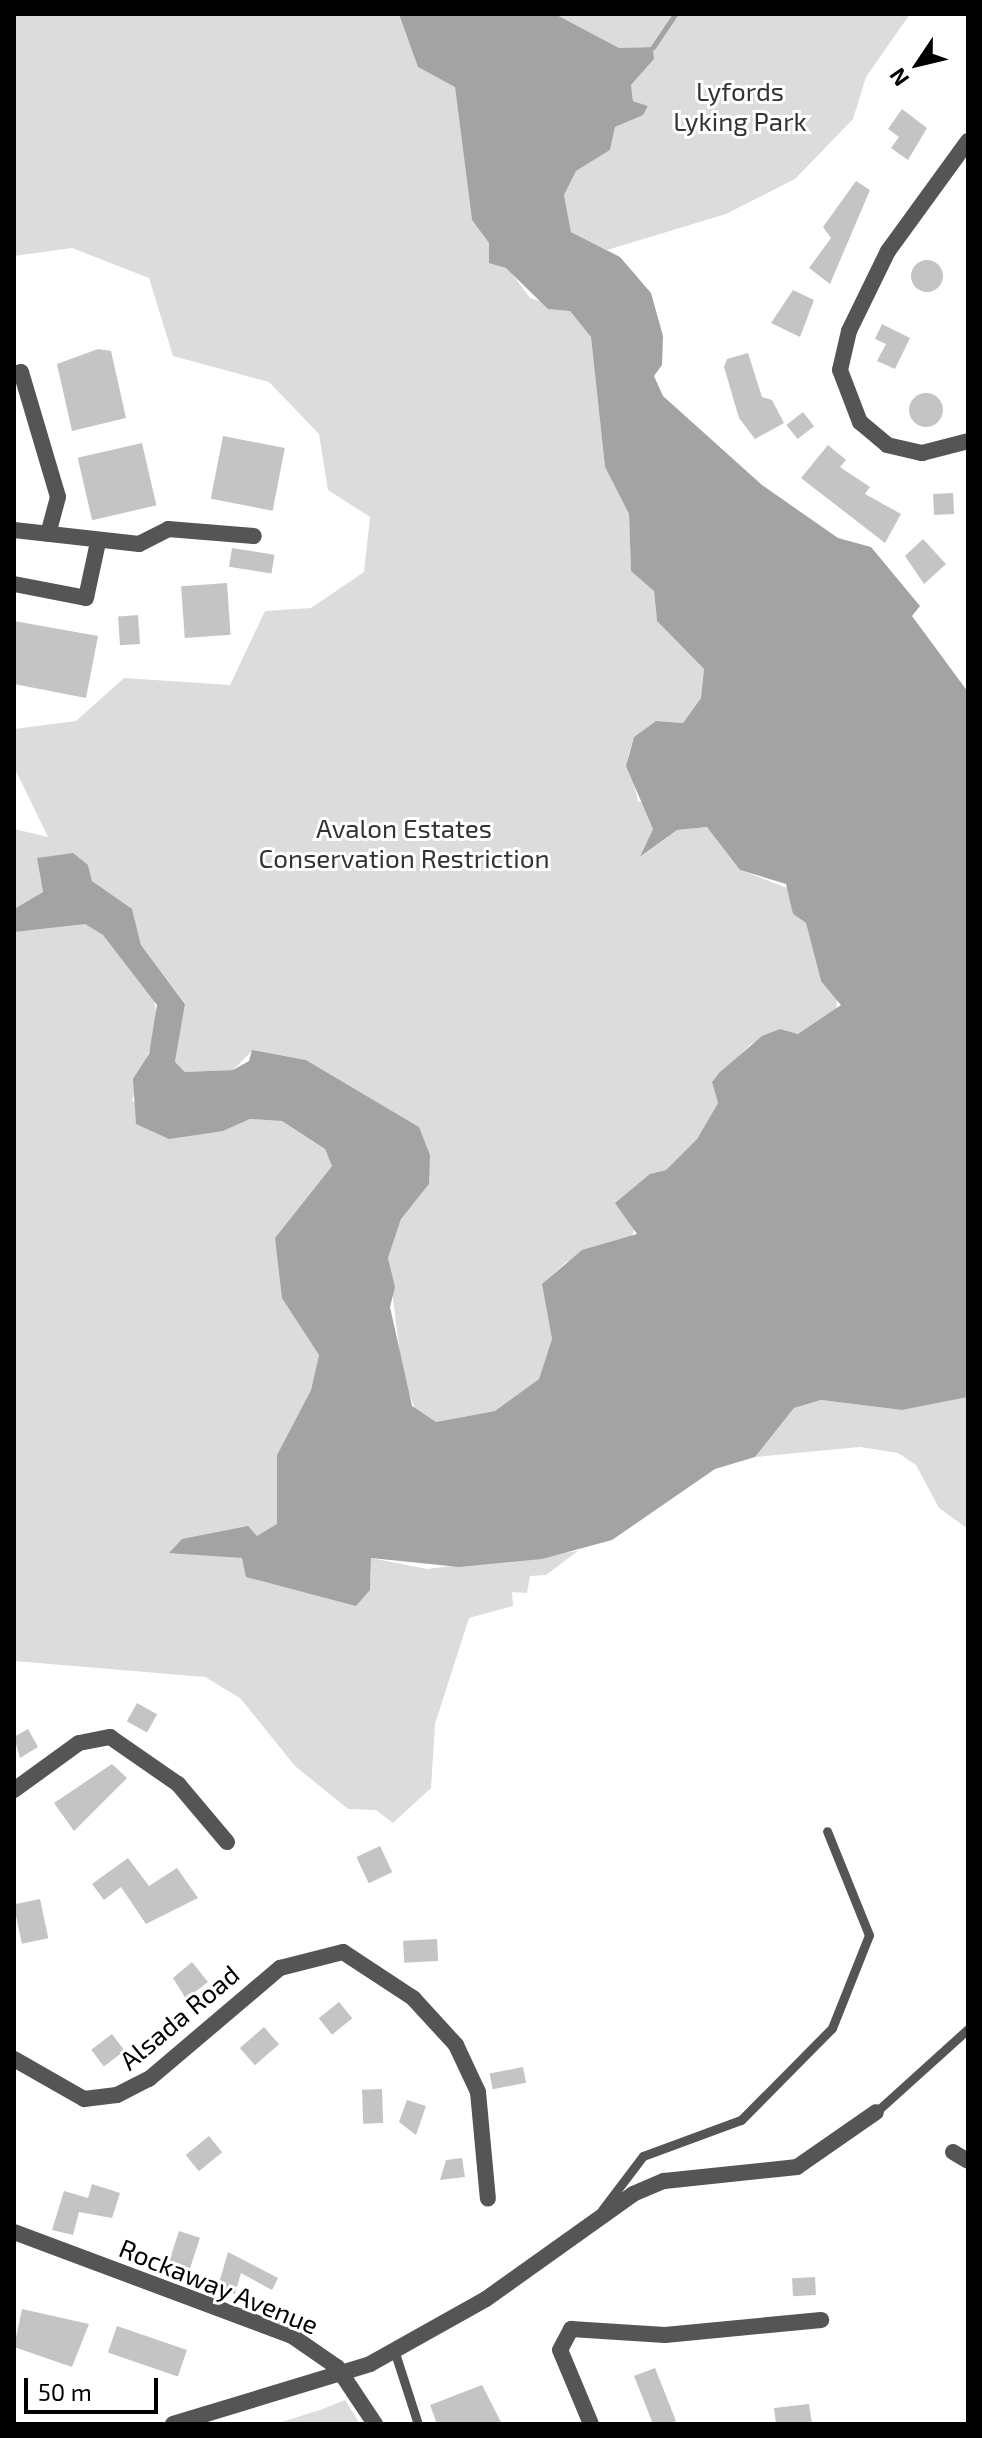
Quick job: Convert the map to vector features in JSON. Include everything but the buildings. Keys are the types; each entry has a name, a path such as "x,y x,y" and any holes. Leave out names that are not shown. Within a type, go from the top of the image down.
{"street":[{"path":"968,141 888,251 844,344 840,370 860,422 887,445 922,453 968,441"},
{"path":"14,374 21,372 58,497 48,534"},
{"path":"14,530 98,542 139,544 168,529 254,536"},
{"path":"14,584 86,598 98,542"},
{"path":"14,1790 79,1743 110,1737 178,1784 227,1842"},
{"name":"Alsada Road","path":"14,2059 65,2092 101,2100 149,2079 280,1968 343,1952 376,1970 447,2030 472,2077 488,2199"},
{"path":"173,2424 344,2375 395,2353 486,2299 598,2216 664,2181 797,2167 876,2112"},
{"path":"953,2152 968,2161"},
{"name":"Rockaway Avenue","path":"14,2232 292,2336 344,2375 375,2424"},
{"path":"591,2424 562,2338 587,2325 656,2335 821,2320"}],"lane":[{"path":"598,2216 643,2156 741,2120 832,2028 869,1935 827,1831"},
{"path":"876,2112 968,2029"},
{"path":"395,2353 418,2424"}],"green space":[{"name":"Avalon Estates Conservation Restriction","path":"14,14 401,16 418,67 455,86 472,220 530,298 570,311 591,337 605,467 629,514 631,570 654,591 657,621 704,669 701,698 683,723 656,721 634,737 628,756 638,801 648,805 653,829 641,857 677,830 708,827 740,870 790,889 793,914 806,923 821,981 838,993 836,1013 798,1034 780,1029 751,1044 712,1082 718,1103 697,1139 666,1170 650,1174 631,1240 566,1262 543,1284 552,1339 539,1379 495,1411 436,1422 417,1414 403,1379 388,1258 401,1219 429,1184 419,1127 306,1060 253,1050 233,1070 185,1072 175,1063 185,1003 141,945 132,910 92,881 88,865 37,858 43,892 14,909 14,829 48,837 14,767 14,729 76,721 124,678 230,685 265,611 311,608 364,572 370,517 328,490 319,434 269,382 173,356 149,278 72,248 14,256"},
{"name":"Lyfords Lyking Park","path":"555,14 910,14 866,77 853,119 795,179 726,214 607,250 571,232 564,195 576,171 610,150 615,127 643,114 648,106 633,101 631,85 654,59 653,47 619,48"},
{"path":"49,923 85,924 103,935 153,994 158,1025 132,1101 223,1131 250,1119 282,1121 325,1149 332,1166 275,1238 286,1293 319,1355 311,1390 277,1455 277,1525 257,1536 182,1539 193,1552 242,1558 356,1606 371,1578 371,1558 427,1569 578,1551 546,1575 530,1576 527,1593 512,1592 513,1606 469,1618 435,1724 431,1788 393,1823 376,1810 348,1809 295,1766 240,1698 205,1677 14,1661 14,932"},
{"path":"968,1397 968,1529 939,1508 916,1465 898,1453 860,1447 755,1457 794,1408 821,1400 902,1410"},
{"path":"345,2400 360,2424 275,2424 320,2410"}],"shaded area":[{"path":"399,14 555,14 619,48 653,47 654,59 631,85 633,101 648,106 643,115 615,127 610,150 576,171 564,195 571,232 620,257 651,293 663,336 662,365 654,376 663,396 762,485 838,538 871,547 920,606 912,616 968,692 968,1397 902,1410 821,1400 794,1408 755,1457 715,1469 612,1540 542,1559 459,1567 371,1558 370,1590 356,1606 246,1577 242,1558 169,1553 182,1539 248,1526 257,1536 277,1524 277,1455 311,1390 319,1355 282,1298 275,1238 332,1166 325,1149 282,1121 250,1119 223,1131 169,1139 136,1124 133,1079 149,1054 157,1005 103,935 85,924 14,932 14,909 43,892 37,858 73,853 88,865 92,881 132,909 141,945 185,1004 175,1062 185,1072 233,1070 249,1061 252,1050 306,1060 419,1127 430,1155 429,1184 401,1219 388,1258 395,1287 390,1307 412,1406 436,1422 495,1411 539,1379 552,1339 542,1284 582,1250 637,1234 615,1203 650,1174 666,1170 697,1139 718,1103 712,1082 720,1072 762,1036 780,1029 798,1034 841,1005 821,981 806,923 793,914 786,884 740,870 707,827 677,830 640,857 653,829 626,766 634,737 656,721 683,723 701,698 704,669 657,621 654,591 631,571 629,514 605,467 591,337 570,311 548,309 506,268 489,263 489,243 472,220 455,87 418,67"}],"waterway":[{"path":"653,47 675,14"}]}
